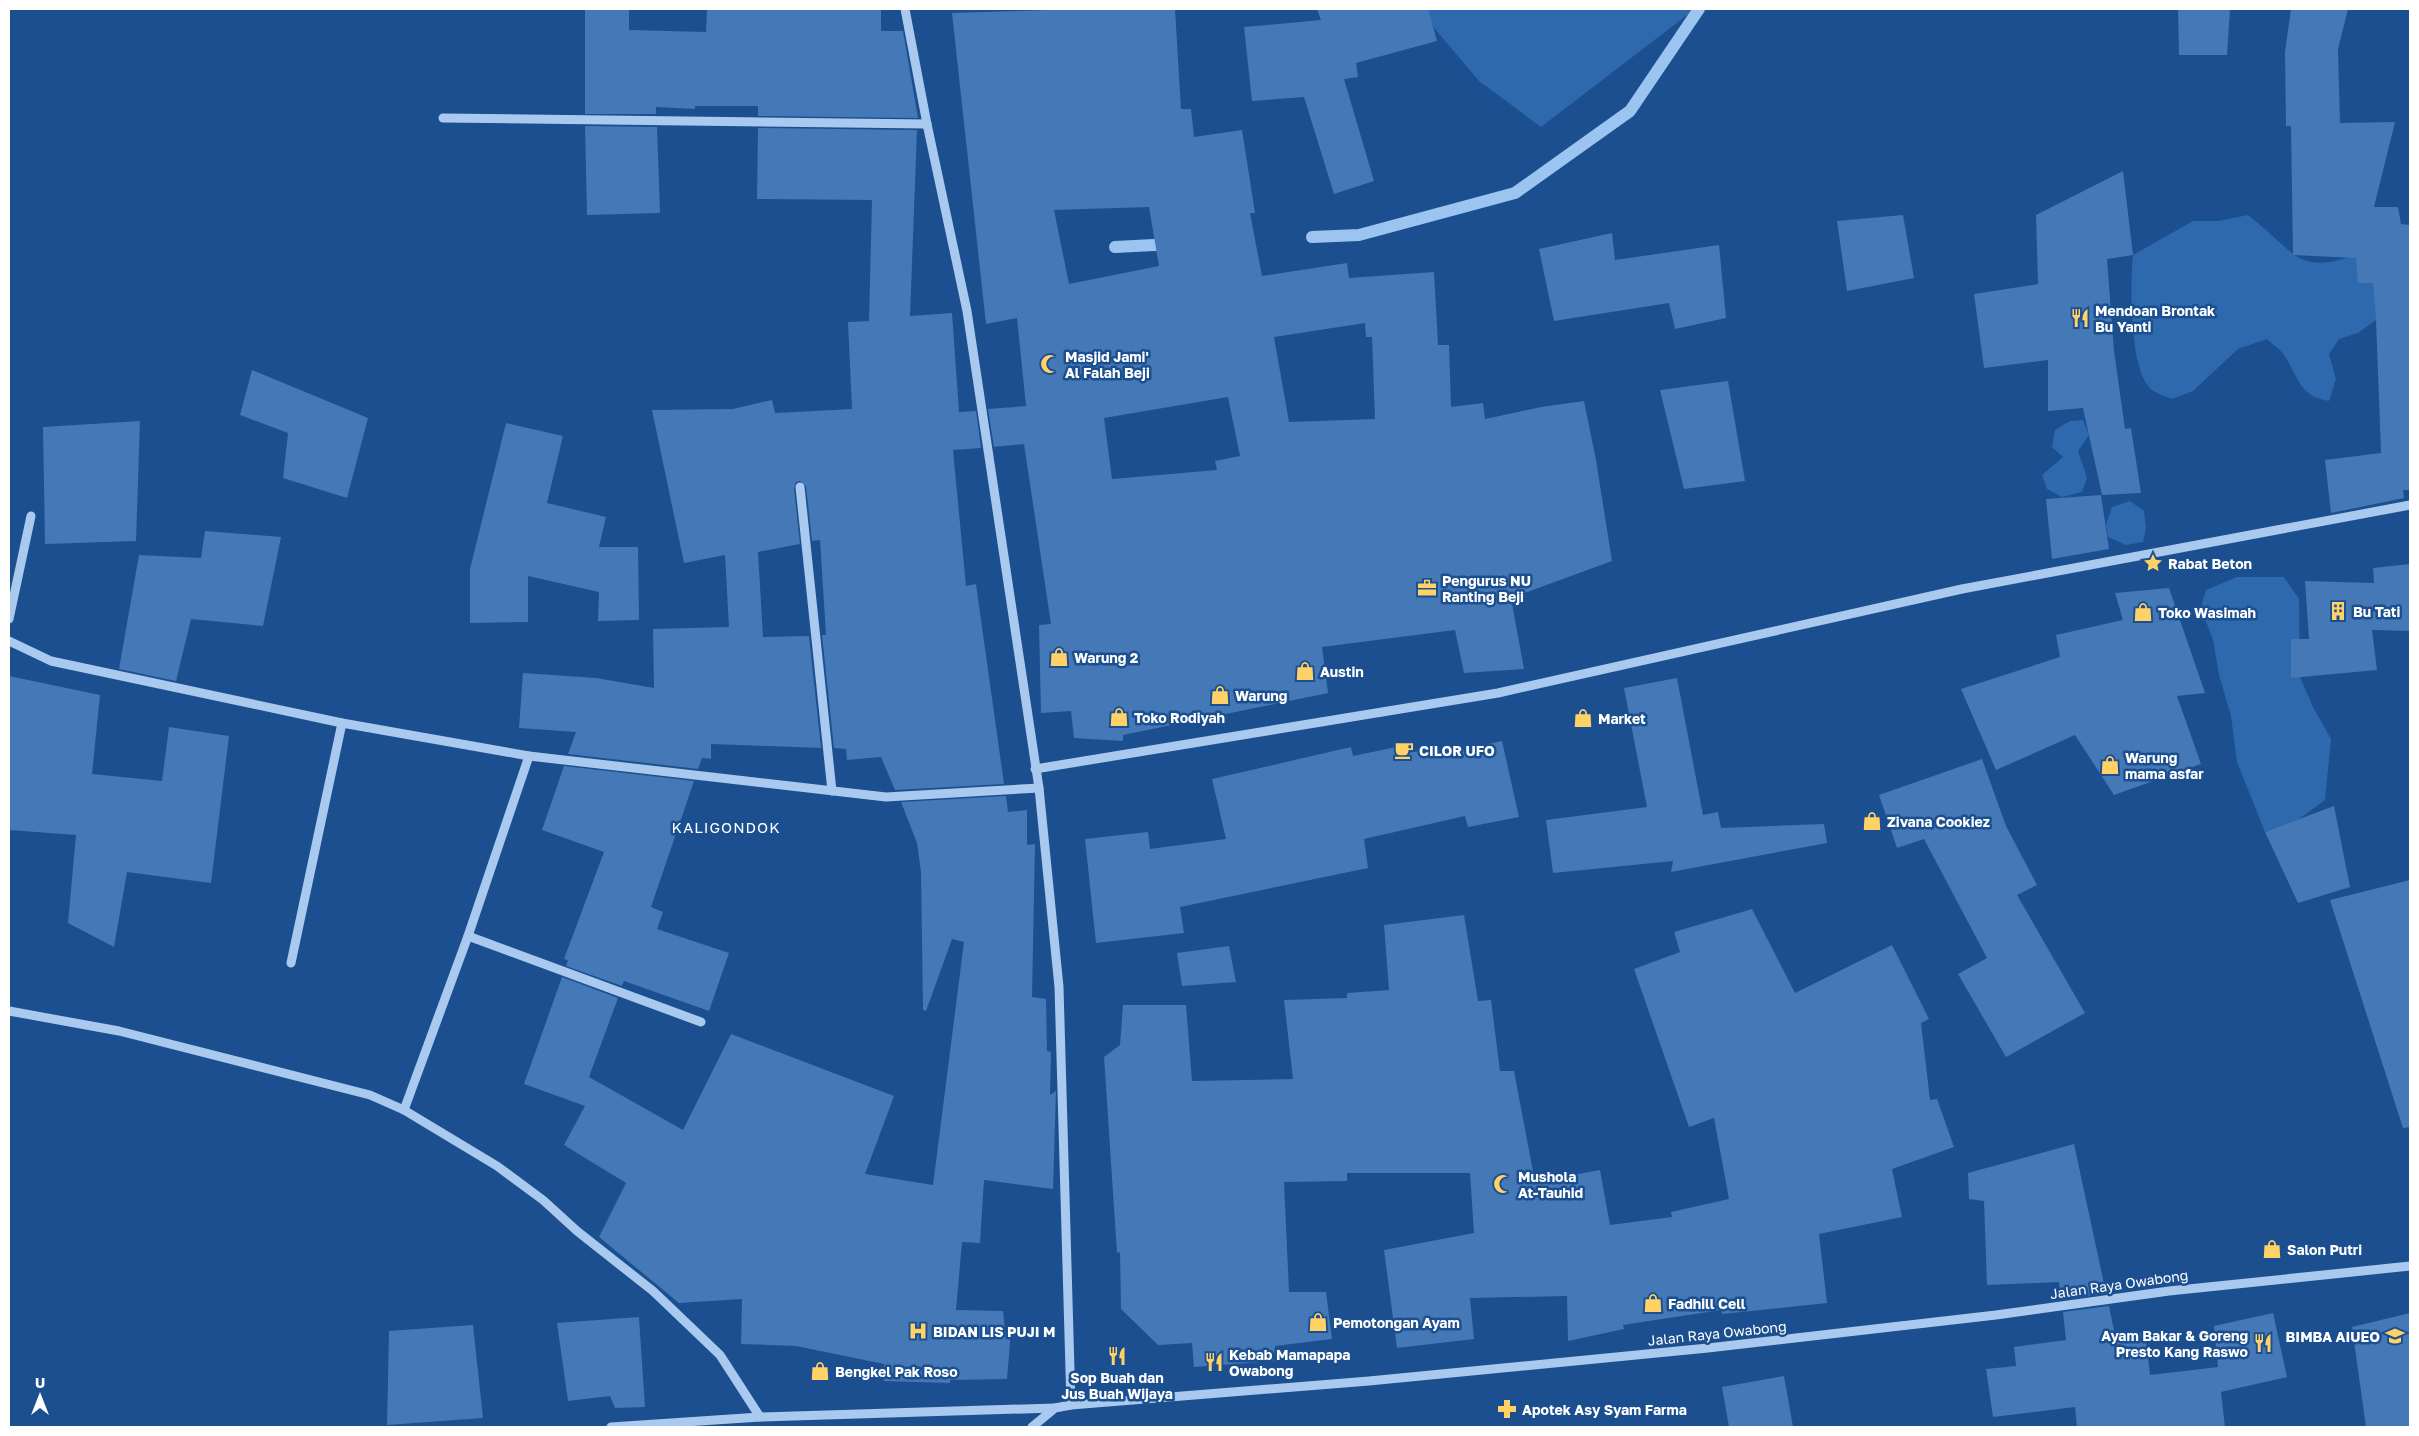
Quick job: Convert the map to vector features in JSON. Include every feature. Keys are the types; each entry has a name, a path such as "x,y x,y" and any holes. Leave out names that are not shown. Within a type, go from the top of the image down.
{"street":[{"path":"905,9 927,124 968,311 1039,788 1059,987 1071,1405"},
{"path":"443,118 927,124"},
{"path":"800,487 832,791"},
{"path":"1035,769 1498,693 1962,589 2410,505"},
{"path":"9,619 31,516"},
{"path":"9,641 51,661 342,723 529,756 886,797 1039,788"},
{"path":"291,963 342,723"},
{"path":"404,1110 468,936 529,756"},
{"path":"468,936 701,1022"},
{"path":"9,1011 119,1031 370,1095 404,1110 497,1166 543,1200 577,1231 653,1291 720,1355 760,1417"},
{"name":"Jalan Raya Owabong","path":"1032,1427 1055,1408 1071,1405 1370,1381 1708,1348 1996,1315 2170,1291 2410,1266"},
{"path":"611,1427 760,1417 1055,1408"}],"shaded area":[{"path":"1418,9 1695,9 1541,127 1479,81"},
{"path":"2248,215 2292,253 2312,262 2323,263 2345,258 2375,244 2376,320 2358,333 2339,339 2329,354 2336,379 2329,401 2311,395 2305,390 2284,355 2267,339 2238,349 2193,391 2172,399 2153,391 2144,379 2138,364 2133,325 2131,285 2133,255 2193,221 2218,221"},
{"path":"2083,420 2089,435 2078,451 2087,478 2082,492 2062,497 2047,489 2042,475 2063,457 2052,447 2055,430 2070,421"},
{"path":"2130,501 2144,511 2146,529 2143,542 2126,545 2108,537 2106,525 2112,507"},
{"path":"2237,577 2284,577 2299,599 2300,677 2313,707 2331,739 2325,800 2299,819 2265,832 2237,762 2231,716 2219,675 2213,640 2201,608 2206,590"}],"building":[{"path":"707,9 881,9 881,31 903,31 918,118 758,116 758,106 695,106 695,109 656,107 656,114 585,114 585,10 629,10 629,30 706,32"},
{"path":"1083,9 1175,9 1181,109 1191,109 1194,137 1242,130 1255,213 1250,213 1262,276 1347,263 1349,278 1434,272 1438,345 1449,345 1451,407 1483,403 1485,419 1541,407 1584,401 1596,460 1612,561 1511,598 1524,669 1464,673 1455,630 1322,647 1328,693 1123,735 1123,741 1074,738 1071,711 1041,713 1039,625 1051,624 1024,444 994,447 988,409 1026,406 1017,318 986,324 952,13","holes":["1149,207 1159,266 1069,284 1054,210","1365,323 1366,337 1372,337 1375,419 1289,422 1274,337","1228,397 1240,456 1215,461 1217,470 1112,479 1104,418"]},
{"path":"1317,9 1428,9 1437,41 1356,63 1358,77 1344,79 1374,181 1334,194 1304,97 1252,101 1244,27 1321,20"},
{"path":"2178,9 2230,9 2227,55 2179,55"},
{"path":"2291,9 2348,9 2338,49 2340,123 2395,122 2374,207 2398,207 2401,224 2410,225 2410,490 2403,490 2404,498 2331,513 2325,460 2381,453 2376,320 2373,283 2358,283 2356,258 2293,255 2291,126 2286,126 2285,52"},
{"path":"585,126 657,127 660,213 587,215"},
{"path":"758,128 917,130 910,316 952,313 959,412 976,411 981,448 953,450 966,586 976,584 1004,784 895,790 881,757 847,760 846,749 834,748 822,635 826,635 820,540 812,541 806,486 800,481 796,482 794,488 800,544 758,552 763,637 809,636 821,748 711,744 711,759 702,758 698,769 568,754 576,732 519,728 523,673 596,678 654,688 653,629 729,627 725,555 684,563 652,410 733,409 772,400 775,413 852,409 848,322 869,321 872,200 757,199"},
{"path":"2123,171 2133,255 2107,259 2114,351 2125,429 2131,428 2141,493 2102,495 2083,408 2048,411 2048,360 1984,368 1974,294 2038,284 2036,215"},
{"path":"1903,215 1914,278 1847,291 1837,221"},
{"path":"1612,233 1615,260 1719,245 1726,318 1675,329 1669,303 1554,321 1539,249"},
{"path":"252,370 368,418 347,498 283,478 288,433 240,415"},
{"path":"1728,381 1745,481 1684,489 1660,390"},
{"path":"140,421 136,541 45,544 43,427"},
{"path":"506,423 563,436 547,503 606,517 599,547 638,547 639,620 598,621 599,592 528,576 528,622 470,623 470,569"},
{"path":"2101,495 2109,549 2052,559 2046,499"},
{"path":"205,531 281,537 263,626 191,619 176,681 119,669 139,555 201,558"},
{"name":"Bu Tati","path":"2410,564 2410,631 2372,630 2377,670 2291,678 2291,639 2309,639 2305,581 2374,583 2373,568"},
{"path":"2169,588 2205,693 2177,696 2201,764 2114,795 2075,735 1996,770 1961,689 2060,657 2056,635 2123,620 2115,593"},
{"path":"9,676 100,695 92,774 162,781 169,727 229,736 211,883 127,872 114,947 68,923 76,835 9,830"},
{"path":"1677,678 1703,815 1718,812 1721,828 1824,824 1827,843 1671,872 1673,861 1553,873 1546,820 1647,807 1624,688"},
{"path":"1502,741 1519,817 1468,827 1465,816 1364,839 1368,868 1180,907 1184,933 1096,943 1085,839 1148,832 1150,849 1226,839 1212,779 1351,747 1353,756 1401,746 1405,753 1444,748 1445,753"},
{"path":"1982,759 2006,826 2037,885 2017,895 2085,1013 2006,1057 1958,974 1987,958 1924,839 1897,848 1879,795"},
{"path":"564,766 694,781 651,907 663,912 657,929 729,953 709,1011 624,981 622,986 566,966 568,960 564,959 604,852 542,830"},
{"path":"1006,796 1008,812 1027,810 1027,845 1035,844 1032,997 1046,999 1047,1051 1051,1052 1050,1095 1056,1091 1053,1189 984,1180 980,1243 962,1242 956,1310 1003,1311 1005,1331 1011,1331 1007,1379 950,1380 950,1383 884,1381 884,1364 796,1346 741,1344 742,1299 679,1303 599,1237 626,1183 564,1145 585,1106 524,1084 562,977 618,998 589,1077 683,1130 731,1034 894,1096 865,1174 933,1185 964,942 952,939 926,1011 923,1010 921,872 917,843 901,802"},
{"path":"2334,806 2350,887 2298,903 2265,832"},
{"path":"2410,880 2410,1127 2403,1128 2330,900"},
{"path":"1752,909 1795,993 1892,945 1929,1019 1921,1023 1930,1100 1937,1099 1954,1147 1892,1169 1902,1217 1819,1234 1827,1303 1722,1314 1721,1310 1623,1325 1624,1329 1568,1341 1567,1296 1470,1298 1474,1339 1397,1348 1384,1250 1474,1233 1470,1173 1347,1173 1347,1181 1284,1182 1289,1292 1326,1292 1332,1339 1275,1346 1274,1361 1194,1367 1192,1343 1158,1345 1121,1309 1120,1252 1117,1253 1104,1057 1120,1045 1123,1005 1186,1005 1192,1081 1293,1079 1284,1000 1347,998 1347,993 1389,990 1384,925 1464,915 1478,1001 1491,1000 1500,1071 1514,1071 1535,1182 1600,1170 1610,1225 1672,1217 1671,1212 1729,1199 1714,1118 1689,1127 1634,969 1680,952 1674,932"},
{"path":"1229,946 1236,982 1182,986 1177,953"},
{"path":"2074,1144 2106,1293 2061,1300 2059,1282 1987,1285 1984,1201 1969,1199 1968,1173"},
{"path":"2109,1306 2115,1335 2145,1332 2150,1375 2218,1367 2214,1326 2273,1313 2287,1377 2221,1392 2225,1427 2077,1427 2075,1407 1993,1417 1986,1369 2016,1366 2014,1347 2066,1340 2063,1312"},
{"path":"2410,1313 2410,1427 2366,1427 2352,1327"},
{"path":"639,1317 645,1407 615,1408 610,1396 568,1401 557,1323"},
{"path":"473,1325 483,1418 387,1425 389,1331"},
{"path":"1784,1376 1793,1427 1729,1427 1722,1387"}],"waterway":[{"path":"1312,237 1359,235 1515,193 1630,111 1699,9"},
{"path":"1115,247 1173,244"}],"place":[{"name":"Mendoan Brontak Bu Yanti","path":"2080,318"},
{"name":"Masjid Jami' Al Falah Beji","path":"1050,364"},
{"name":"Rabat Beton","path":"2153,563"},
{"name":"Pengurus NU Ranting Beji","path":"1427,588"},
{"name":"Bu Tati","path":"2338,611"},
{"name":"Toko Wasimah","path":"2143,612"},
{"name":"Warung 2","path":"1059,657"},
{"name":"Austin","path":"1305,671"},
{"name":"Warung","path":"1220,695"},
{"name":"Toko Rodiyah","path":"1119,717"},
{"name":"Market","path":"1583,718"},
{"name":"CILOR UFO","path":"1404,750"},
{"name":"Warung mama asfar","path":"2110,765"},
{"name":"Zivana Cookiez","path":"1872,821"},
{"name":"Mushola At-Tauhid","path":"1503,1184"},
{"name":"Salon Putri","path":"2272,1249"},
{"name":"Fadhill Cell","path":"1653,1303"},
{"name":"Pemotongan Ayam","path":"1318,1322"},
{"name":"BIDAN LIS PUJI M","path":"918,1331"},
{"name":"BIMBA AIUEO","path":"2395,1336"},
{"name":"Ayam Bakar & Goreng Presto Kang Raswo","path":"2263,1343"},
{"name":"Sop Buah dan Jus Buah Wijaya","path":"1117,1356"},
{"name":"Kebab Mamapapa Owabong","path":"1214,1362"},
{"name":"Bengkel Pak Roso","path":"820,1371"},
{"name":"Apotek Asy Syam Farma","path":"1507,1409"}],"district":[{"name":"KALIGONDOK","path":"726,827"}]}
